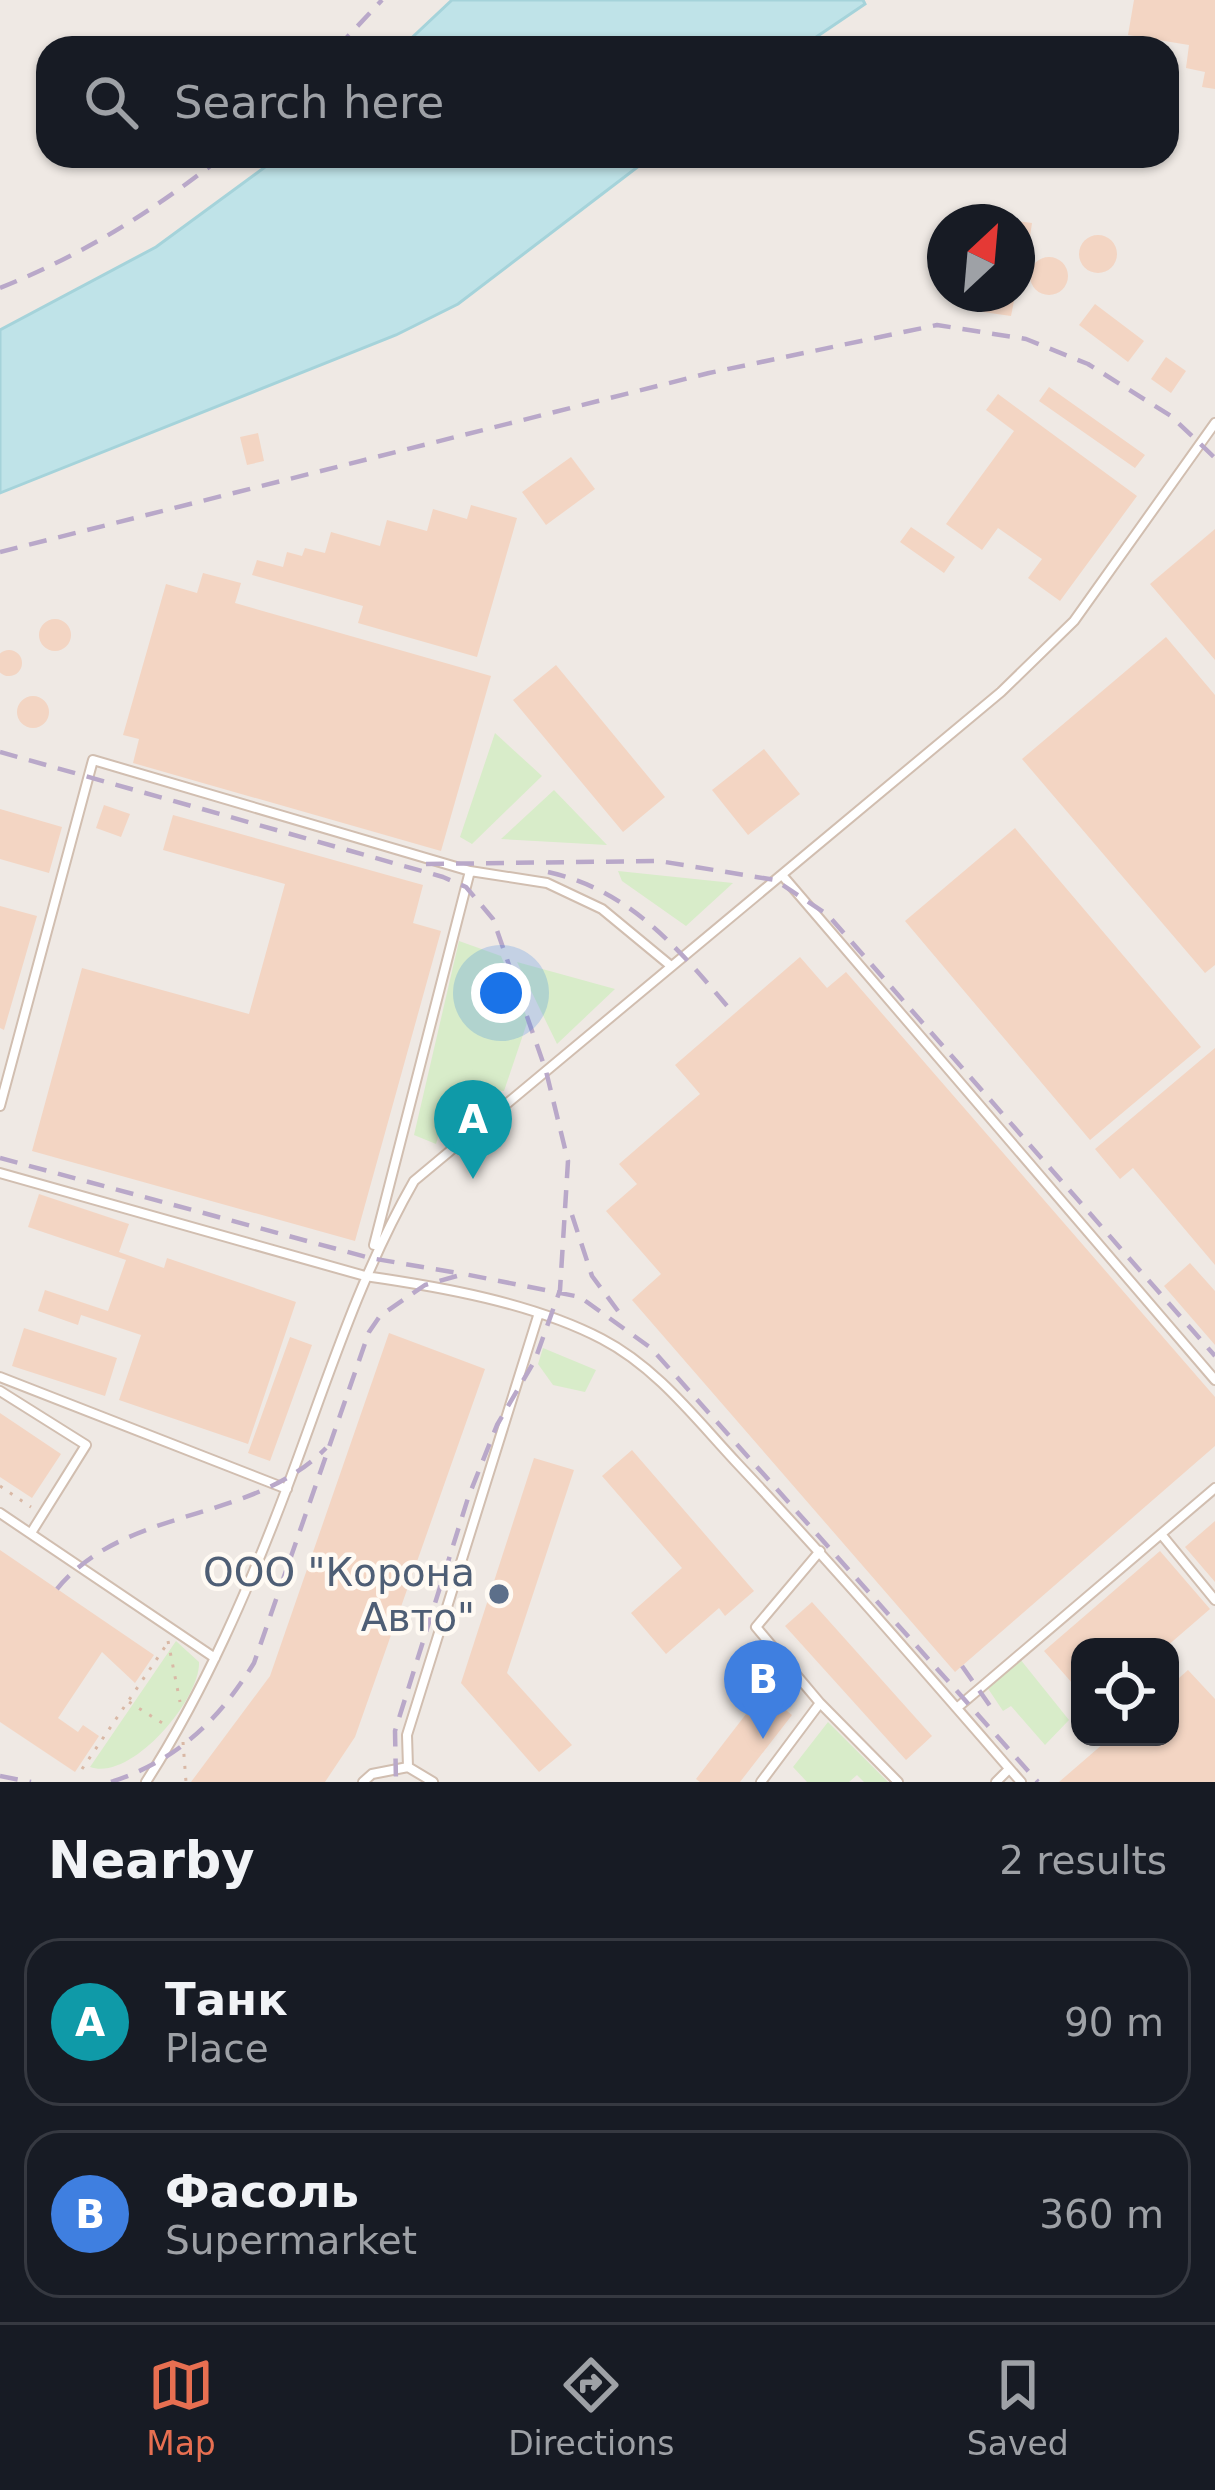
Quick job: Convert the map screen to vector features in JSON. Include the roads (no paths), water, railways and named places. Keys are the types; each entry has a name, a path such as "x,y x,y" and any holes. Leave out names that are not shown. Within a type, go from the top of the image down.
{"lane":[{"path":"370,1258 414,1180 1001,692 1074,621 1213,430"},
{"path":"0,1106 93,760 470,872 531,880 577,895 671,967"},
{"path":"146,1782 214,1658 287,1489 365,1276 470,872"},
{"path":"782,875 1215,1380"},
{"path":"0,1173 365,1276 425,1285 602,1338 647,1368 820,1551 1021,1782"},
{"path":"408,1767 407,1735 538,1316"},
{"path":"0,1377 287,1489"},
{"path":"0,1391 86,1445 31,1533"},
{"path":"958,1707 1215,1488"},
{"path":"0,1513 214,1658"},
{"path":"1161,1534 1215,1600"},
{"path":"820,1551 756,1627 820,1703 898,1782"},
{"path":"761,1782 820,1703"},
{"path":"363,1782 372,1774 408,1767 433,1782"},
{"path":"995,1782 1009,1769"}],"water":[{"path":"452,0 863,0 865,4 818,36 414,36"},
{"path":"264,168 636,168 458,304 396,335 0,493 0,330 156,247"}],"railway":[{"path":"348,36 382,0"},
{"path":"0,288 116,230 207,168"},
{"path":"0,552 709,373 937,325 1026,339 1088,364 1171,416 1215,458"},
{"path":"0,752 443,877 466,887 493,919 546,1071 568,1161 560,1290 535,1360 497,1425 468,1498 395,1731 396,1782"},
{"path":"426,864 659,861 775,880 828,915 1215,1356"},
{"path":"548,872 605,893 630,909 674,946 734,1014"},
{"path":"0,1158 370,1258 458,1273"},
{"path":"572,1215 592,1276 618,1311"},
{"path":"111,1782 176,1750 211,1720 240,1684 254,1663 369,1332 380,1316 425,1285 464,1274 580,1297 651,1348 1038,1782"},
{"path":"57,1589 85,1562 118,1542 262,1490 296,1472 326,1448"},
{"path":"962,1666 995,1713"},
{"path":"0,1776 31,1782"}],"place":[{"name":"Танк","path":"473,1179"},
{"name":"ООО \"Корона Авто\"","path":"499,1594"},
{"name":"Фасоль","path":"763,1739"}]}
